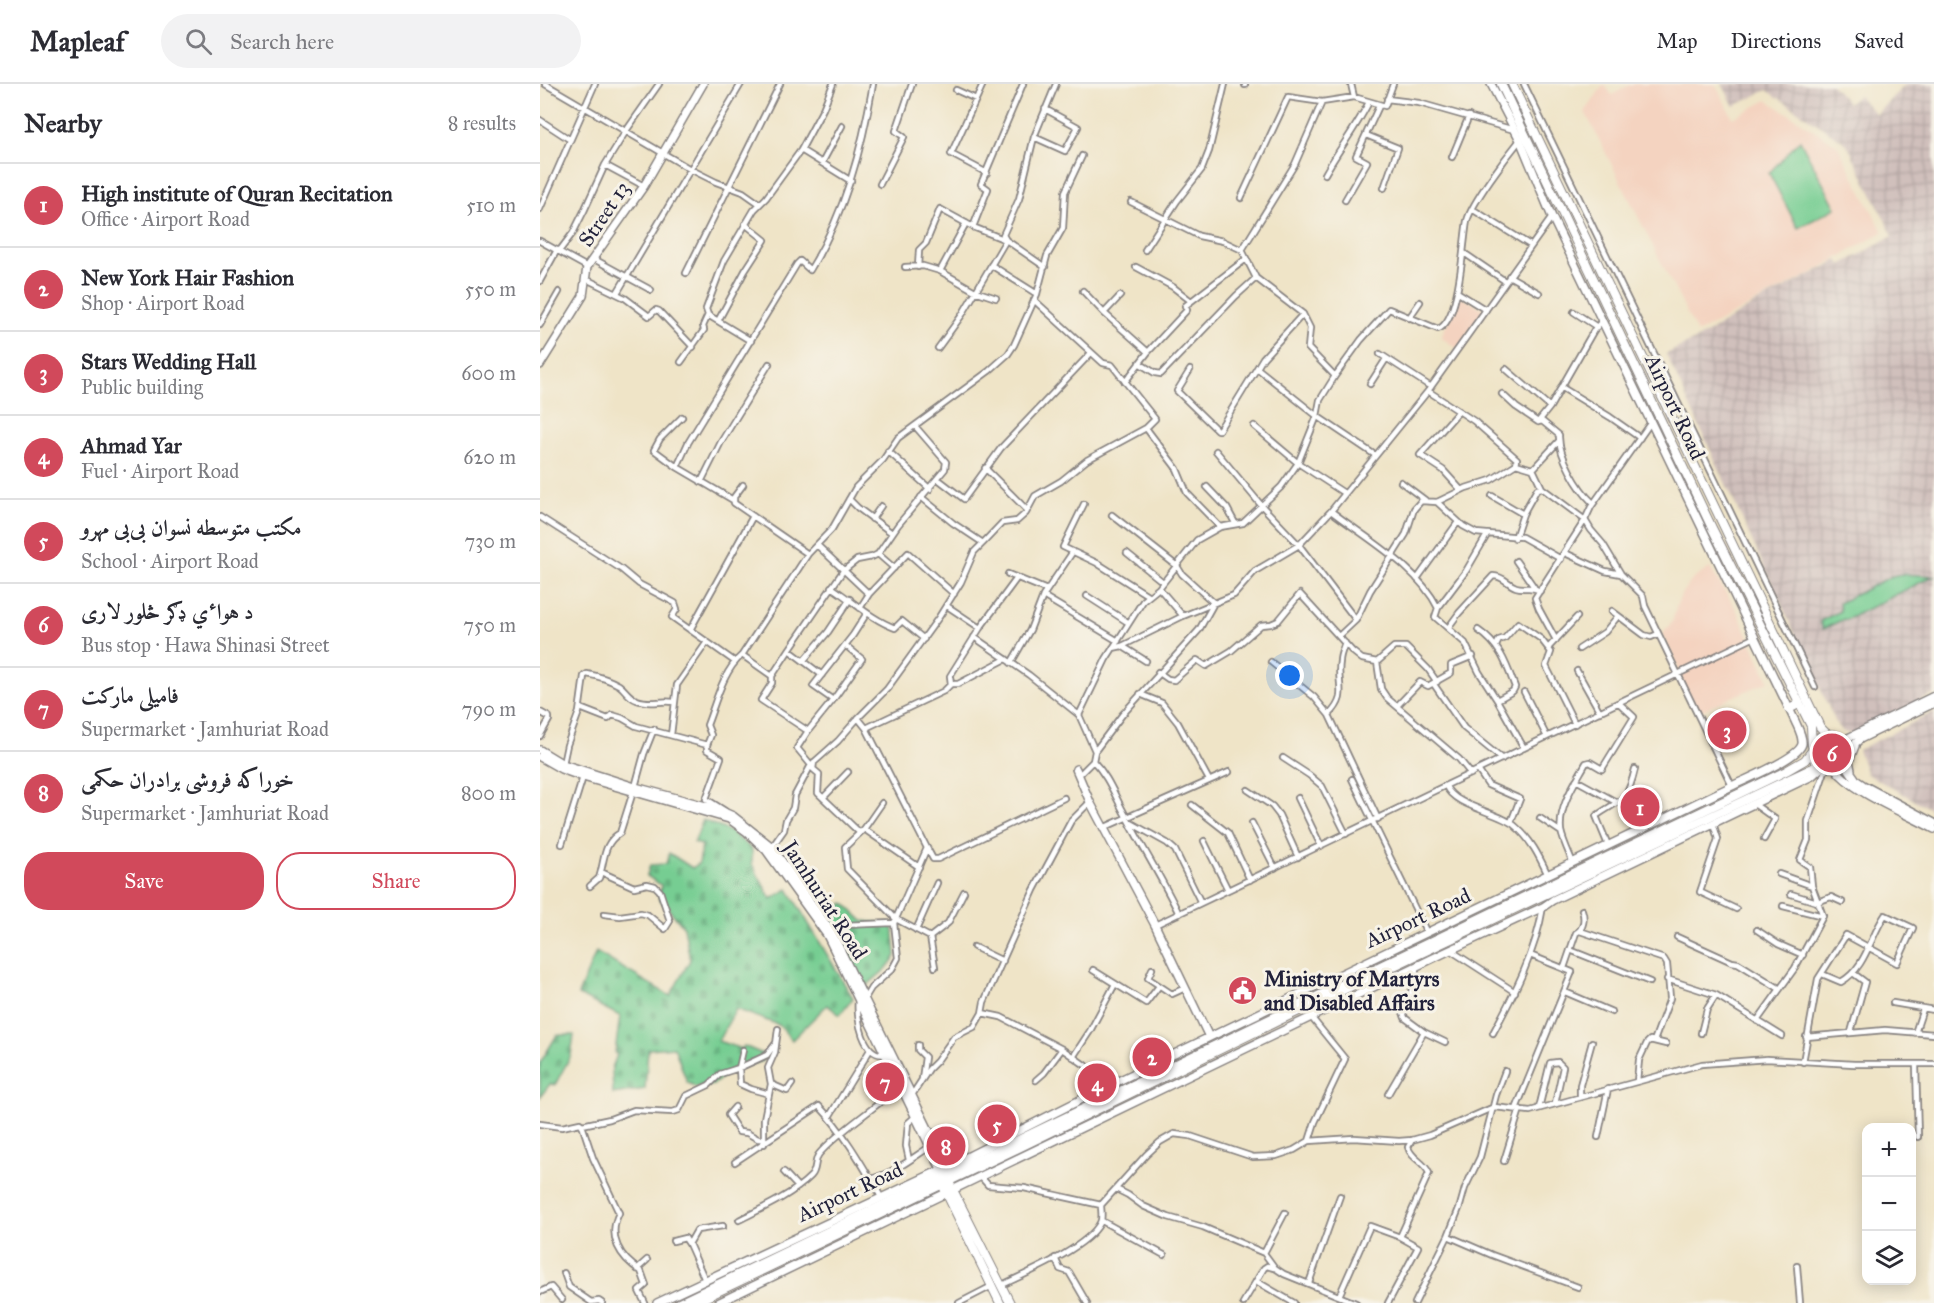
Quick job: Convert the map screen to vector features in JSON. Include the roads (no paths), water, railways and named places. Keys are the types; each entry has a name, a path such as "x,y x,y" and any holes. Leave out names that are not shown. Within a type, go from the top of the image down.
{"main road":[{"name":"Street 13","path":"540,366 583,296 588,267 644,186 703,84"},
{"path":"1491,84 1514,130 1523,140 1552,217 1600,324 1651,422 1789,709 1798,704"},
{"name":"Airport Road","path":"1501,84 1523,140 1629,351 1695,492 1810,726 1812,749"},
{"name":"Airport Road","path":"1512,84 1820,727 1827,734"},
{"path":"1523,140 1536,135"},
{"path":"1686,497 1695,492"},
{"path":"1842,741 1934,696"},
{"path":"1825,767 1843,760 1846,752 1860,739 1934,703"},
{"name":"Airport Road","path":"718,1303 945,1180 1112,1084 1427,934 1789,757 1801,747 1802,741 1789,709"},
{"path":"1852,775 1849,761 1854,747 1881,729"},
{"path":"679,1303 945,1180 1786,771 1805,760 1818,738 1827,734 1836,736 1842,741 1846,752"},
{"path":"1812,749 1815,762 1860,790 1934,829"},
{"name":"Jamhuriat Road","path":"540,750 563,764 729,819 747,831 766,850 826,935 862,998 912,1095 945,1180"},
{"name":"Jamhuriat Road","path":"540,757 561,769 583,777 727,813 753,830 772,847 832,933 945,1180"},
{"path":"1843,760 1852,775 1863,785 1934,823"},
{"name":"Airport Road","path":"657,1303 881,1197 945,1180 980,1176 1543,907 1553,900 1812,776 1825,767"},
{"name":"Airport Road","path":"694,1303 1290,1015 1825,767"},
{"path":"1077,772 1209,1037"},
{"path":"945,1180 1010,1303"},
{"path":"945,1180 1000,1303"}],"street":[{"path":"545,84 690,169 743,192 760,204"},
{"path":"540,208 595,84"},
{"path":"540,281 557,250 561,250 573,233 606,165 626,131 659,84"},
{"path":"617,293 741,84"},
{"path":"686,273 731,187 780,84"},
{"path":"681,362 702,335 708,315 706,309 724,261 754,210 801,150 823,109 833,84"},
{"path":"677,467 688,443 797,264 800,261 810,270 834,227 851,181 868,117 873,84"},
{"path":"880,184 904,137 896,131 912,84"},
{"path":"983,84 951,154 987,174"},
{"path":"973,226 988,189 981,184 1023,84"},
{"path":"1006,240 1003,235 1019,199 1034,137 1056,84"},
{"path":"1145,250 1165,218 1202,169 1209,151 1225,84"},
{"path":"1351,84 1354,97"},
{"path":"1241,198 1288,97 1322,102 1354,97 1385,106 1393,84"},
{"path":"1524,84 1815,687"},
{"path":"956,90 976,99"},
{"path":"1388,99 1419,103 1514,130"},
{"path":"1242,249 1295,164 1322,102"},
{"path":"1325,174 1348,136 1355,129 1369,102"},
{"path":"1345,200 1367,162 1356,156 1379,106"},
{"path":"1034,137 1065,151 1078,127 1045,109"},
{"path":"1452,156 1469,116"},
{"path":"540,120 569,139"},
{"path":"822,163 842,126"},
{"path":"1366,135 1398,148 1384,188"},
{"path":"1079,715 1095,680 1136,609 1159,588 1197,540 1220,527 1245,522 1281,487 1298,463 1317,416 1320,400 1360,340 1387,310 1441,329 1452,311 1457,292 1468,220 1472,209 1507,156 1523,140"},
{"path":"801,150 851,181"},
{"path":"727,813 706,799 721,758 707,750 711,735 707,724 734,661 742,655 808,554 832,529 856,487 883,460 898,438 989,371 1008,354 1037,294 1047,256 1063,228 1065,192 1082,156"},
{"path":"606,165 644,186"},
{"path":"1131,202 1199,236 1223,241 1242,249 1257,278 1303,314 1310,328 1308,348 1335,376"},
{"path":"918,267 919,250 926,243 940,209 1006,240 1045,267"},
{"path":"1472,209 1530,245"},
{"path":"1113,648 1234,595 1255,571 1299,545 1331,511 1430,389 1552,217"},
{"path":"940,271 966,223"},
{"path":"718,321 765,240 745,224"},
{"path":"938,348 962,315 1006,240"},
{"path":"540,241 588,267"},
{"path":"1464,253 1507,278 1539,293"},
{"path":"594,259 651,290"},
{"path":"1125,382 1148,352 1187,310 1185,306 1246,259"},
{"path":"991,265 1037,294"},
{"path":"905,267 940,271 975,291 996,298"},
{"path":"1136,267 1173,287 1191,301"},
{"path":"1139,363 1161,374 1236,296 1257,278"},
{"path":"586,279 617,293 649,316 656,310 658,311 693,347"},
{"path":"1083,291 1148,352"},
{"path":"540,325 559,292"},
{"path":"1457,292 1486,309"},
{"path":"1104,313 1120,296"},
{"path":"772,847 784,830 786,820 793,808 795,795 812,763 838,741 887,689 954,594 974,552 1002,523 1017,521 1035,496 1061,481 1087,460 1146,428 1155,419 1112,365 1103,363 1091,353 1034,300"},
{"path":"1409,318 1420,302"},
{"path":"1538,422 1550,407 1600,324 1574,312"},
{"path":"1190,370 1177,391 1219,430 1263,358 1303,314"},
{"path":"708,315 752,341"},
{"path":"938,479 964,498 985,468 1024,422 1091,353"},
{"path":"1380,354 1460,411 1514,455 1517,459 1516,464"},
{"path":"1370,384 1386,358"},
{"path":"701,482 716,451 769,364"},
{"path":"1257,368 1317,416 1375,455"},
{"path":"1506,369 1550,407"},
{"path":"1561,387 1640,438"},
{"path":"1502,394 1538,422 1542,420 1559,435 1558,442 1583,493 1593,503"},
{"path":"1460,411 1420,455 1443,471 1461,490"},
{"path":"682,417 660,439 654,450 677,467 733,500 808,554"},
{"path":"1556,640 1539,609 1536,598 1585,520 1593,503 1651,422"},
{"path":"808,731 761,700 772,683 772,676 831,587 857,560 878,554 892,533 945,469 946,462 915,426"},
{"path":"1254,426 1298,463 1344,493"},
{"path":"1146,428 1177,469 1187,493 1220,527"},
{"path":"1533,469 1558,442"},
{"path":"888,451 930,489"},
{"path":"1216,451 1261,505 1299,545 1356,620"},
{"path":"1437,502 1461,490 1491,480 1516,464 1533,469 1542,488 1585,520 1621,574 1643,596 1677,675 1732,786"},
{"path":"985,468 1027,510"},
{"path":"1401,482 1425,500 1437,502 1458,522 1476,533 1522,537 1561,559"},
{"path":"733,500 743,485"},
{"path":"1207,487 1227,508 1235,524"},
{"path":"1515,538 1523,514 1537,489 1542,488"},
{"path":"1492,496 1523,514"},
{"path":"921,497 953,523 983,543"},
{"path":"849,499 892,533"},
{"path":"1340,636 1356,620 1370,591 1406,534 1414,509 1425,500"},
{"path":"1084,504 1063,548 1097,563 1149,596"},
{"path":"872,519 881,506"},
{"path":"1331,511 1417,579 1433,598 1438,608"},
{"path":"1112,515 1177,566 1182,574 1214,603"},
{"path":"690,630 753,516"},
{"path":"540,517 621,569 639,584 675,603 676,609 672,617 734,661"},
{"path":"1417,579 1458,522"},
{"path":"1487,535 1435,616 1465,643 1479,672 1524,748"},
{"path":"817,544 843,572 869,594"},
{"path":"860,608 869,594 908,553 954,594"},
{"path":"866,728 944,691 951,684 958,684 1008,661 1030,630 1043,596 1072,553"},
{"path":"1127,553 1163,582"},
{"path":"1565,553 1605,571 1621,574"},
{"path":"878,554 894,568"},
{"path":"1516,561 1534,587 1540,591"},
{"path":"1008,574 1047,590"},
{"path":"1448,628 1458,613 1493,576 1502,577 1517,587 1534,587"},
{"path":"951,684 950,676 974,637 1017,578"},
{"path":"831,587 850,598 867,613 895,628 902,621 924,639"},
{"path":"1159,588 1183,616"},
{"path":"1158,672 1174,680 1197,660 1206,666 1231,651 1261,625 1278,621 1300,594 1362,659 1377,662"},
{"path":"1043,596 1118,641"},
{"path":"1087,596 1129,623"},
{"path":"804,660 828,632 850,598"},
{"path":"1077,772 1093,761 1095,751 1122,715 1158,672 1199,630 1214,603"},
{"path":"946,606 980,628"},
{"path":"1612,611 1644,635 1651,637 1658,634"},
{"path":"833,700 813,686 846,645 867,613"},
{"path":"1579,649 1605,632 1618,616"},
{"path":"1549,647 1577,617"},
{"path":"1496,646 1498,640 1505,638 1518,623 1549,647 1551,652 1546,666 1575,724"},
{"path":"1478,630 1492,640 1496,646 1506,663 1515,687 1513,691 1497,700"},
{"path":"974,637 1029,675 1079,715 1095,751"},
{"path":"1155,925 1755,637"},
{"path":"671,735 677,684 707,642"},
{"path":"1329,715 1338,706 1341,697 1340,661 1345,643"},
{"path":"846,645 862,659 797,748 819,774 818,790 823,798 862,831 919,867"},
{"path":"1122,646 1146,661"},
{"path":"1377,662 1394,647 1406,647 1428,669 1464,728 1502,759"},
{"path":"789,650 822,675"},
{"path":"742,655 772,676"},
{"path":"1397,706 1420,682 1428,686 1451,673 1451,665 1473,656"},
{"path":"1270,662 1314,697 1329,715 1427,934"},
{"path":"1377,662 1381,689 1387,698 1459,759 1471,774"},
{"path":"1577,671 1600,712"},
{"path":"563,764 580,708 584,676 588,674 621,687 629,697 640,702 651,704 663,700 674,702"},
{"path":"1524,692 1547,737"},
{"path":"1140,694 1162,703 1178,723 1209,780"},
{"path":"1572,863 1561,832 1563,807 1587,762 1602,769 1634,717 1619,703"},
{"path":"580,708 608,719 612,715 618,716 636,726 707,745"},
{"path":"540,712 549,717 549,720 540,736"},
{"path":"858,718 866,728 935,860 1064,798"},
{"path":"590,886 599,878 611,838 620,833 654,729"},
{"path":"1283,758 1322,786 1346,834"},
{"path":"1093,761 1104,771 1179,914"},
{"path":"1823,916 1812,886 1810,867 1800,860 1808,840 1808,821 1825,767"},
{"path":"1608,845 1596,816 1623,800 1631,787 1635,769"},
{"path":"1478,771 1488,785 1520,799 1510,822"},
{"path":"823,798 848,772"},
{"path":"1103,828 1128,820 1229,772"},
{"path":"562,844 583,777"},
{"path":"1352,779 1375,820"},
{"path":"1576,780 1618,803"},
{"path":"1446,786 1450,792 1463,801 1510,822 1535,848 1548,875"},
{"path":"1248,790 1272,806 1279,815 1298,857"},
{"path":"1298,798 1321,846"},
{"path":"912,1095 954,1037 974,1027 1026,906 1071,821 1090,802"},
{"path":"882,803 862,831 845,847 847,869 895,921 930,937"},
{"path":"1754,804 1775,819 1764,840"},
{"path":"1192,805 1228,833 1250,880"},
{"path":"1540,818 1561,832"},
{"path":"1128,820 1175,850 1201,903"},
{"path":"1252,823 1275,868"},
{"path":"1713,823 1718,839 1700,892 1736,909"},
{"path":"1204,841 1228,890"},
{"path":"886,1054 878,1055 870,1050 861,1031 857,1013 862,998 892,969 898,958 895,921 927,848"},
{"path":"601,872 634,887 647,884 655,886 660,891 670,921 665,929 648,915 641,913 620,916 604,915"},
{"path":"1779,874 1812,886"},
{"path":"916,930 937,883"},
{"path":"930,937 948,923 964,892"},
{"path":"1791,894 1817,902 1832,897 1842,902"},
{"path":"1783,906 1823,916"},
{"path":"1494,1033 1515,992 1530,955 1543,907"},
{"path":"1563,968 1576,933 1580,932 1585,917 1582,910"},
{"path":"1803,1062 1818,980 1846,934 1868,947 1897,963 1913,928 1885,915 1868,947 1862,962 1853,974 1841,982 1822,974"},
{"path":"1757,1021 1803,955 1823,916"},
{"path":"832,933 843,925 895,921"},
{"path":"1757,930 1778,944 1803,955"},
{"path":"1580,932 1664,959 1667,963 1670,998 1654,1041"},
{"path":"930,937 935,967"},
{"path":"1677,937 1738,963 1780,989"},
{"path":"974,947 1003,961"},
{"path":"1450,950 1515,992"},
{"path":"1570,950 1650,982"},
{"path":"1504,1161 1518,1109 1551,1020 1572,972 1530,955"},
{"path":"1416,966 1415,982 1403,1012 1405,1018 1424,1032 1445,1042"},
{"path":"1152,969 1148,978 1172,994 1185,988"},
{"path":"1093,970 1146,1003 1160,986"},
{"path":"1851,1032 1865,982 1853,974"},
{"path":"1667,979 1716,995 1782,1036"},
{"path":"1073,1057 1115,984"},
{"path":"1565,992 1612,1012"},
{"path":"1701,1033 1707,1009 1716,995"},
{"path":"1893,1003 1934,1010"},
{"path":"1915,1034 1923,1009"},
{"path":"982,1012 1001,1017 1062,1049 1112,1084"},
{"path":"1309,1141 1315,1122 1345,1059 1311,1017"},
{"path":"764,1141 764,1119 771,1084 768,1068 775,1052 778,1029"},
{"path":"1806,1037 1885,1030 1934,1034"},
{"path":"1388,1094 1424,1032"},
{"path":"1637,1081 1639,1060 1647,1043 1650,1040 1666,1044"},
{"path":"1580,1096 1580,1085 1593,1042"},
{"path":"540,1124 562,1127 580,1123 582,1125 610,1119 634,1110 674,1112 679,1110 686,1096 709,1085 720,1074 767,1055 776,1043"},
{"path":"918,1045 918,1050 925,1057 922,1081"},
{"path":"1036,1080 1062,1049"},
{"path":"743,1050 739,1068 740,1084 770,1094"},
{"path":"829,1117 870,1050"},
{"path":"1002,1285 1090,1237 1102,1221 1101,1205 1146,1155 1160,1142 1174,1134 1190,1136 1252,1157 1276,1156 1294,1150 1309,1141 1354,1138 1412,1140 1430,1135 1494,1107 1530,1111 1637,1081 1713,1063 1767,1059 1803,1062 1934,1064"},
{"path":"1539,1108 1552,1062 1558,1062 1563,1067 1555,1104"},
{"path":"1916,1065 1918,1137"},
{"path":"1415,1303 1448,1236 1465,1188 1480,1158 1496,1095 1505,1071"},
{"path":"771,1084 787,1091 792,1084"},
{"path":"739,1220 798,1187 812,1175 818,1155 884,1099 889,1090 902,1087"},
{"path":"1598,1137 1608,1089"},
{"path":"735,1162 818,1106 841,1134 881,1197"},
{"path":"735,1107 728,1115 739,1132 747,1132 764,1141"},
{"path":"909,1160 906,1146 908,1122 916,1116"},
{"path":"582,1125 593,1158 619,1213 614,1222 616,1248 630,1265 640,1271 646,1285 639,1291 645,1303"},
{"path":"1400,1237 1429,1173 1425,1166 1410,1154 1408,1147 1412,1140"},
{"path":"871,1179 900,1168 931,1146"},
{"path":"784,1172 798,1187"},
{"path":"980,1176 988,1185 1024,1188 1101,1205"},
{"path":"1116,1189 1143,1206 1168,1217 1203,1227 1264,1253 1275,1268"},
{"path":"1309,1283 1340,1196"},
{"path":"1264,1253 1285,1213"},
{"path":"1102,1221 1164,1255"},
{"path":"689,1244 697,1230 723,1226"},
{"path":"1339,1296 1370,1226 1400,1237 1418,1247 1388,1303"},
{"path":"1448,1236 1578,1287"},
{"path":"674,1241 685,1238 705,1280"},
{"path":"1055,1258 1060,1269 1069,1272 1087,1303"},
{"path":"638,1269 647,1260"},
{"path":"1244,1303 1267,1266 1356,1303"},
{"path":"1797,1266 1800,1303"},
{"path":"564,1273 569,1287 591,1302 602,1303"},
{"path":"1256,1281 1294,1303"},
{"path":"959,1303 992,1286"},
{"path":"540,1292 550,1287 562,1300"},
{"path":"555,1292 569,1287"}],"place":[{"name":"Stars Wedding Hall","path":"1727,730"},
{"name":"د هواٸ ډګر څلور لارى","path":"1832,753"},
{"name":"High institute of Quran Recitation","path":"1640,807"},
{"name":"Ministry of Martyrs and Disabled Affairs","path":"1243,991"},
{"name":"New York Hair Fashion","path":"1152,1057"},
{"name":"فامیلی مارکت","path":"885,1082"},
{"name":"Ahmad Yar","path":"1097,1083"},
{"name":"مکتب متوسطه نسوان بی‌بی مهرو","path":"997,1124"},
{"name":"خوراکه فروشی برادران حکمی","path":"946,1146"}]}
